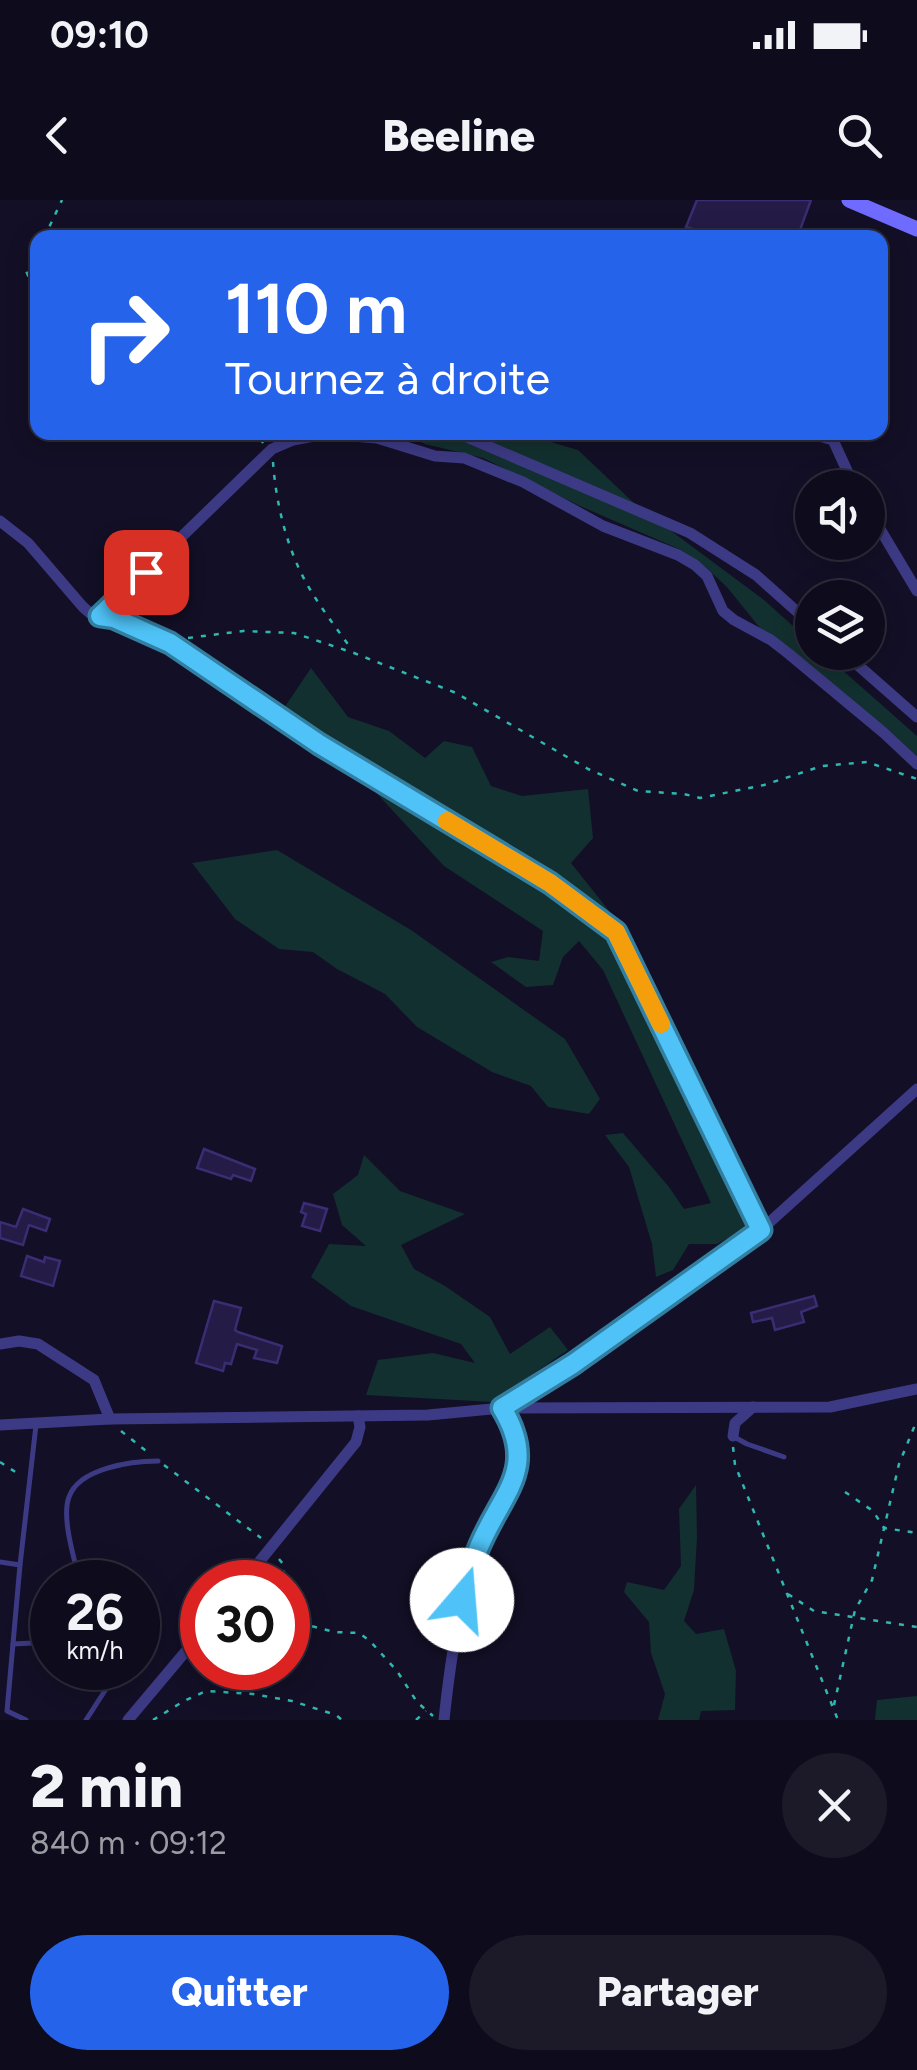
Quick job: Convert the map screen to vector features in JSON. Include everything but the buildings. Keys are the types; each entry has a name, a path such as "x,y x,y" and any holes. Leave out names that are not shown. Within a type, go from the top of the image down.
{"street":[{"path":"850,200 917,229"},
{"path":"100,616 272,449 294,440"},
{"path":"383,440 435,456 464,458 523,482 604,526 678,555 707,576 723,611 789,654 917,764"},
{"path":"474,440 690,533 756,575 795,610"},
{"path":"833,440 847,470"},
{"path":"0,521 28,543 83,607 170,643 319,744 550,883 616,932 761,1230"},
{"path":"885,537 917,591"},
{"path":"863,670 917,718"},
{"path":"502,1408 573,1364 761,1230 917,1088"},
{"path":"0,1344 38,1344 94,1380 110,1419"},
{"path":"0,1425 110,1419 428,1415 502,1408 830,1407 917,1389"},
{"path":"733,1436 736,1423 753,1407"},
{"path":"440,1720 462,1600 479,1547 514,1479 518,1463 518,1443 502,1408"},
{"path":"261,1560 356,1442 358,1416"},
{"path":"128,1720 180,1658"}],"lane":[{"path":"26,1720 3,1710 36,1423"},
{"path":"733,1436 784,1457"},
{"path":"76,1560 68,1522 69,1498 80,1481 94,1471 158,1460"},
{"path":"0,1562 20,1565"},
{"path":"13,1644 30,1643"},
{"path":"86,1720 105,1690"}],"path":[{"path":"48,230 62,200"},
{"path":"260,440 272,449 275,492 290,546 308,588 354,653"},
{"path":"170,643 243,631 294,633 456,693 588,769 638,790 700,798 764,785 822,766 868,762 917,779"},
{"path":"110,1419 114,1426 258,1534 279,1560"},
{"path":"833,1708 855,1610 872,1580 899,1464 917,1420"},
{"path":"733,1436 735,1464 838,1720"},
{"path":"0,1462 30,1481"},
{"path":"845,1492 874,1510 884,1528"},
{"path":"884,1528 917,1533"},
{"path":"787,1593 814,1611 917,1628"},
{"path":"310,1626 359,1633 397,1671 417,1702 440,1720"},
{"path":"153,1720 206,1691 292,1701 342,1720"},
{"path":"416,1720 427,1710"}],"green space":[{"path":"417,440 552,440 578,450 635,504 795,628 795,656 760,628 727,587 679,549 483,458"},
{"path":"311,668 348,717 389,731 425,758 444,741 472,747 491,786 522,796 588,789 593,838 571,863 630,937 764,1220 717,1244 689,1244 673,1270 656,1277 652,1244 629,1167 605,1135 623,1133 684,1209 711,1203 603,970 579,941 563,957 553,985 526,987 491,962 508,957 539,961 543,931 444,866 318,730 284,708"},
{"path":"813,670 842,670 917,736 917,757"},
{"path":"277,850 411,930 565,1039 600,1099 589,1114 548,1107 531,1086 492,1072 417,1027 385,994 313,952 279,949 235,919 192,863"},
{"path":"364,1155 400,1191 465,1214 401,1245 414,1269 490,1317 510,1354 550,1327 568,1350 492,1402 366,1395 378,1360 433,1353 475,1363 461,1344 351,1306 311,1277 329,1244 366,1246 342,1225 333,1194 358,1175"},
{"path":"696,1485 694,1590 684,1621 696,1634 724,1629 736,1671 735,1710 701,1711 699,1720 658,1720 665,1694 651,1653 649,1622 624,1592 627,1582 664,1590 681,1566 679,1509"},
{"path":"917,1696 917,1720 875,1720 877,1700"}],"slow traffic":[{"path":"447,821 550,883 616,932 661,1024"}],"route":[{"path":"146,572 100,616 114,618 170,643 319,744 550,883 616,932 761,1230 573,1364 502,1408 518,1443 518,1463 514,1479 479,1547 462,1600"}]}
